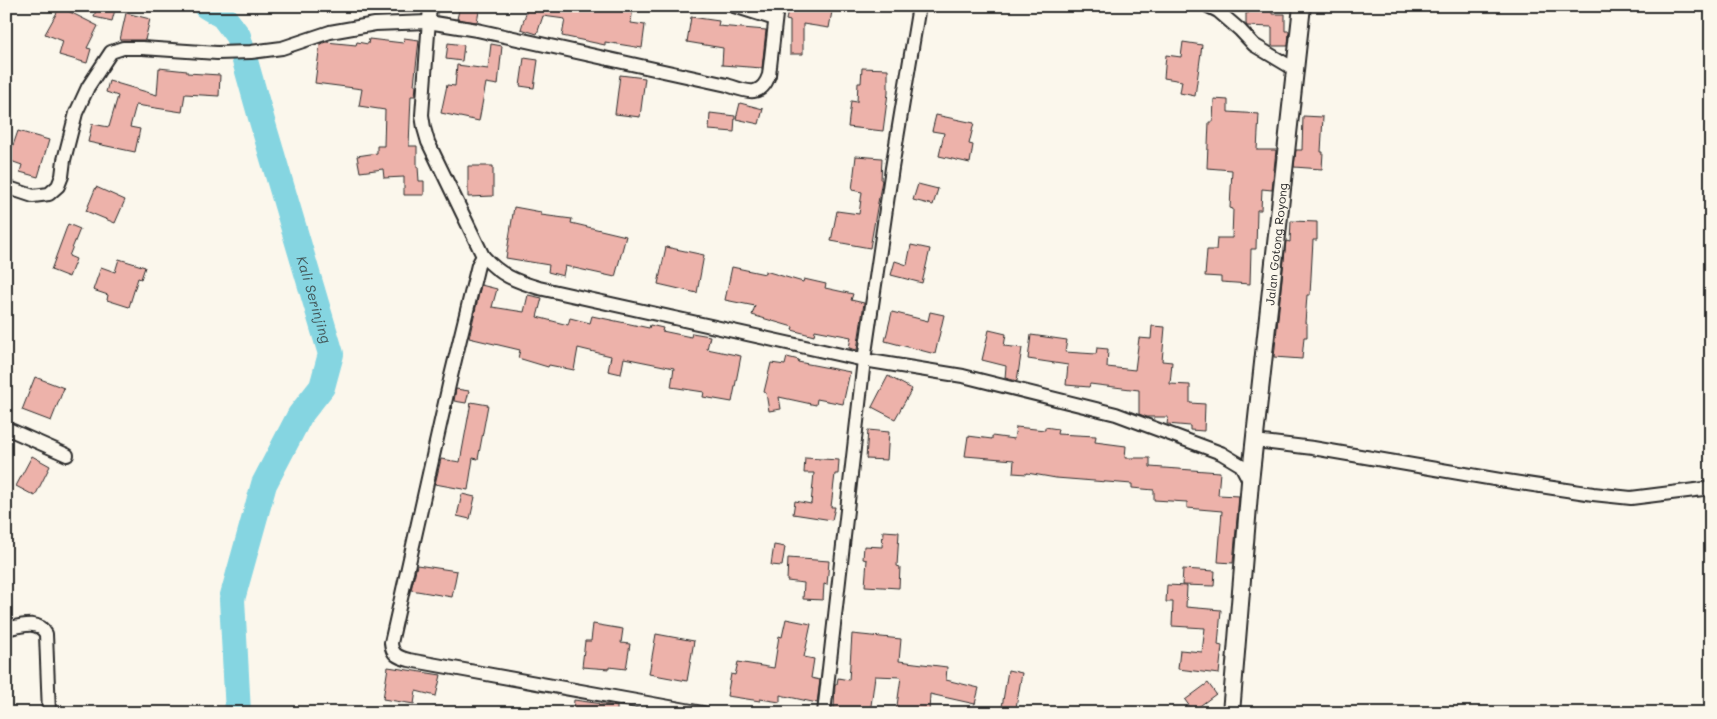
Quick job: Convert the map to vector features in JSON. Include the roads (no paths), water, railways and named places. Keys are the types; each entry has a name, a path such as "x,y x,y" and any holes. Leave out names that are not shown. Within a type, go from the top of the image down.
{"street":[{"path":"430,6 422,115 424,128 428,142 483,256 494,269 520,283 864,360 963,376 1116,414 1221,453 1241,465 1250,482"},
{"path":"6,187 33,196 48,194 58,186 76,113 88,87 111,52 123,48 217,53 251,52 282,48 330,32 375,24 428,22 477,30 727,85 748,92 758,90 766,85 769,75 776,12 734,6"},
{"path":"824,713 864,360 890,177 918,6"},
{"path":"1208,6 1218,11 1254,45 1296,70"},
{"name":"Jalan Gotong Royong","path":"1231,713 1250,482 1302,6"},
{"path":"483,256 478,265 451,376 391,643 394,653 397,657 409,660 703,713"},
{"path":"6,428 67,455"},
{"path":"1255,441 1313,448 1500,480 1630,498 1711,488"},
{"path":"6,629 32,624 44,629 46,634 49,713"}],"waterway":[{"name":"Kali Serinjing","path":"206,6 223,16 238,36 331,354 322,387 300,415 264,484 232,599 238,713"}]}
